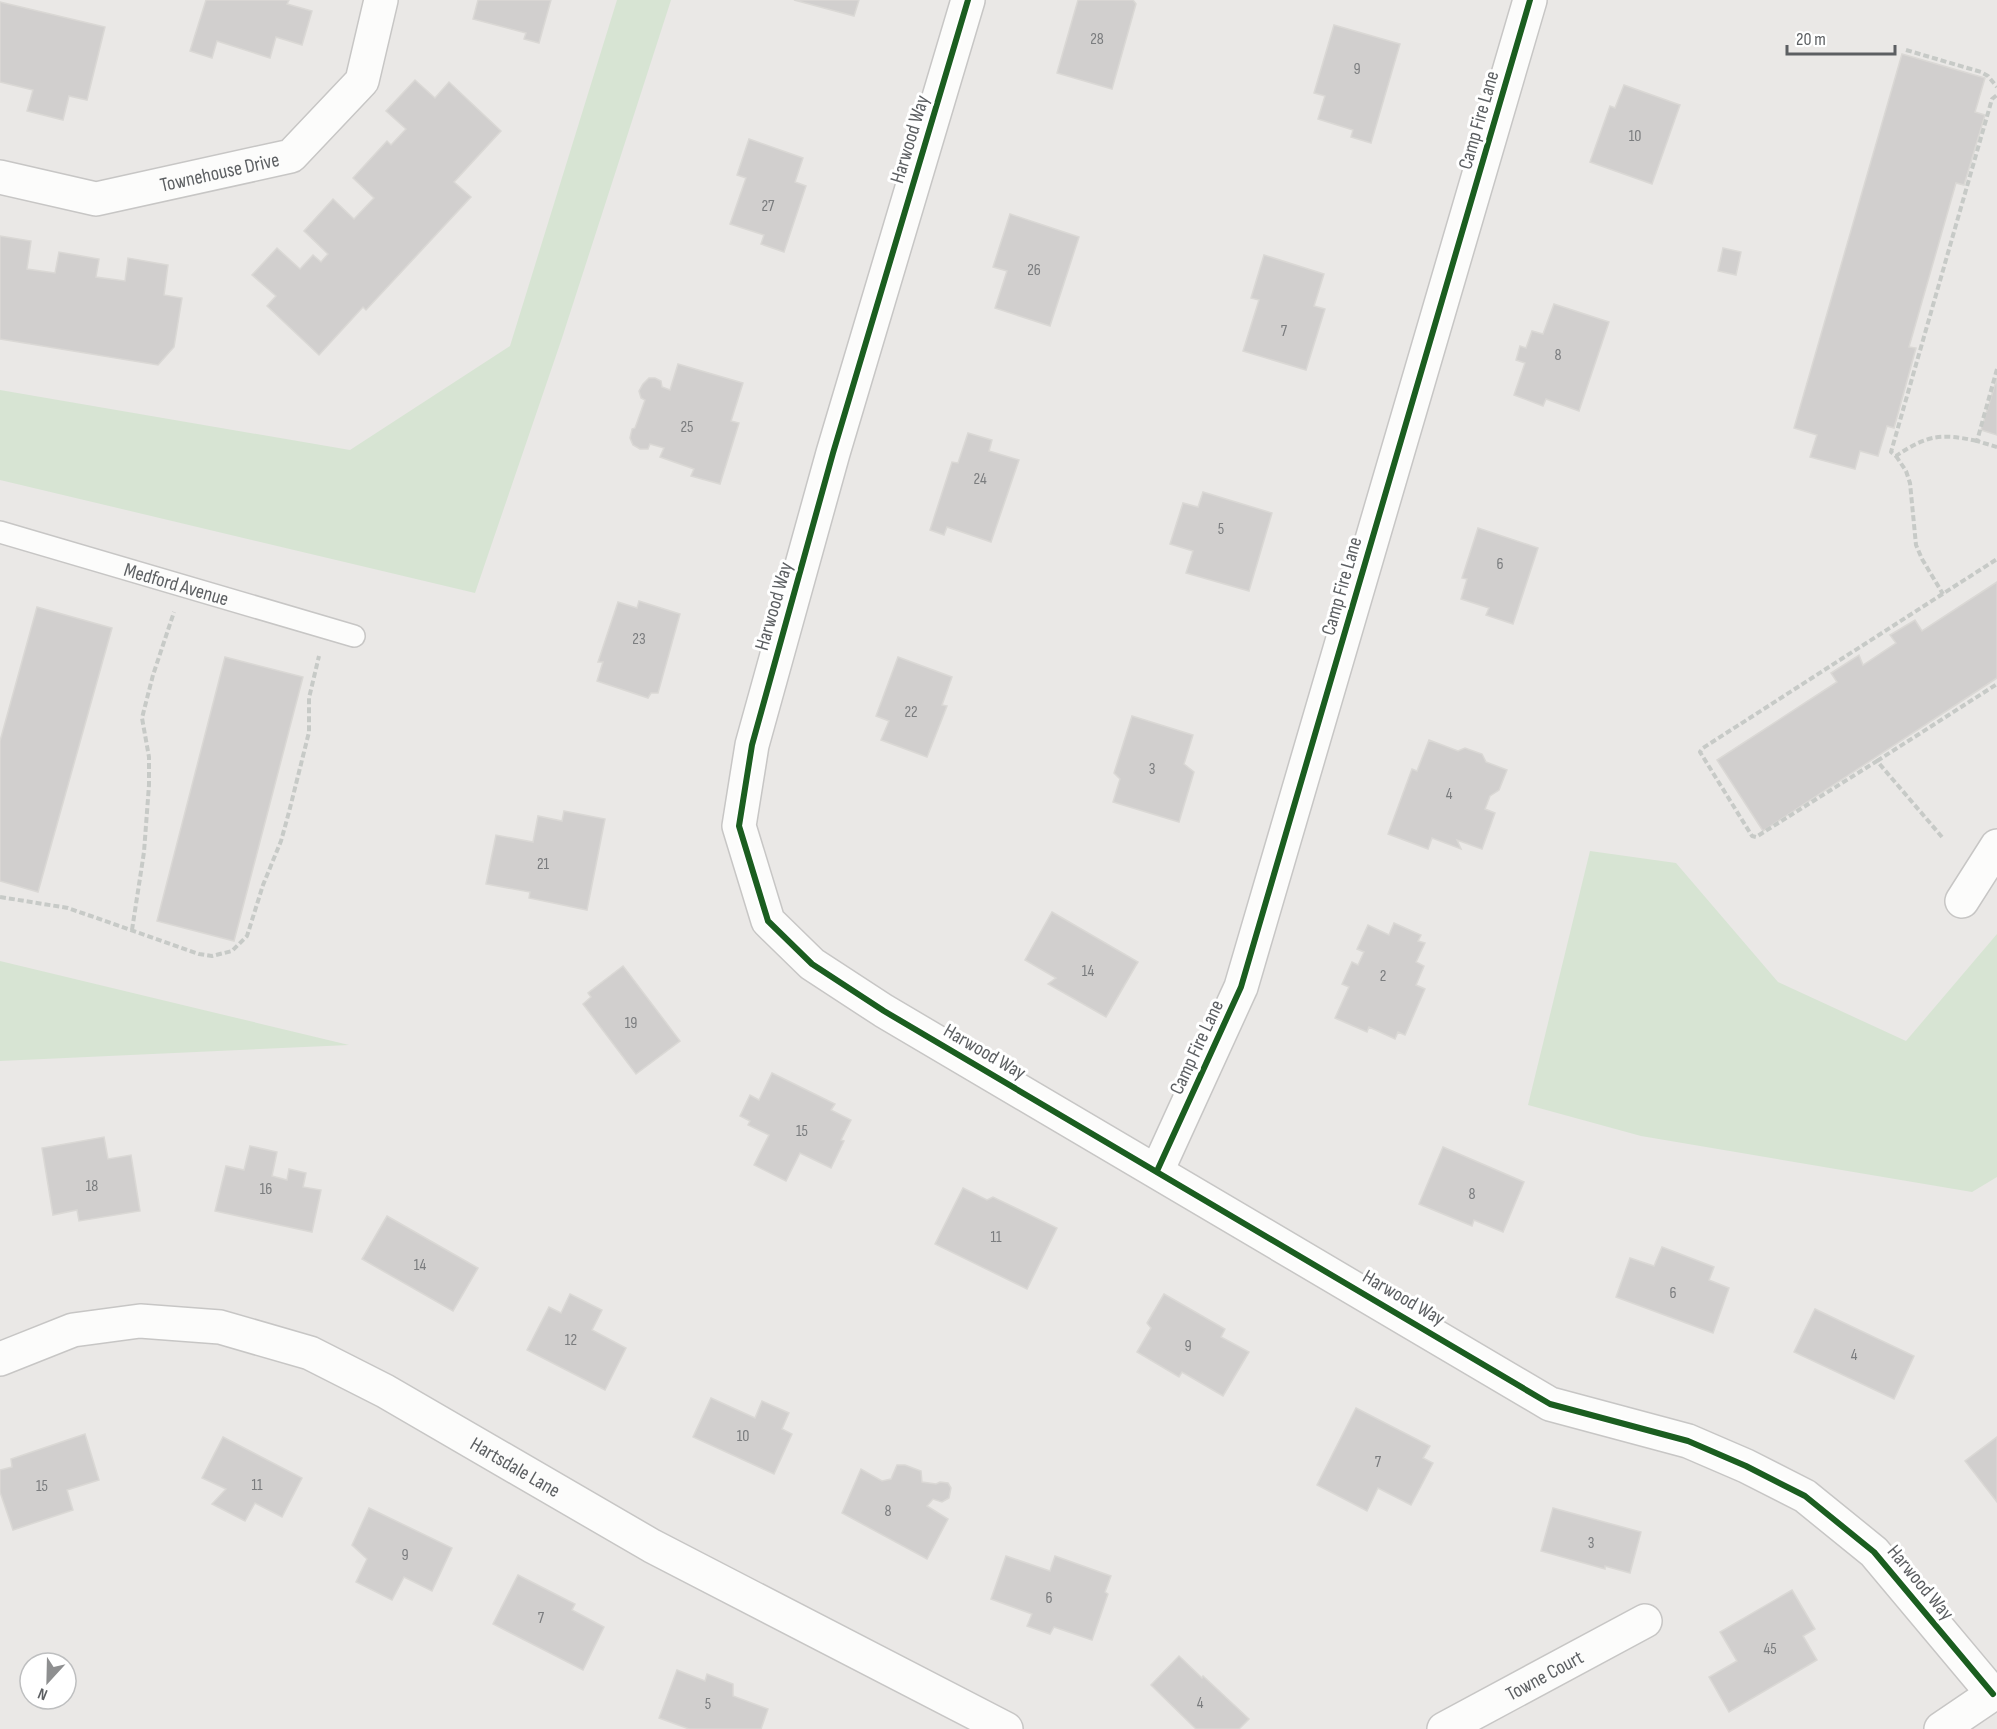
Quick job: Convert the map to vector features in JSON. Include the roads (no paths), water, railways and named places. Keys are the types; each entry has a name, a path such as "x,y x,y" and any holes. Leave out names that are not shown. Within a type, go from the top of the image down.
{"street":[{"name":"Townehouse Drive","path":"0,177 96,199 291,156 362,81 381,0"},
{"name":"Harwood Way","path":"968,0 837,441 752,745 739,826 768,921 812,964 884,1011 1550,1404 1688,1442 1746,1466 1804,1496 1875,1552 1995,1693"},
{"name":"Camp Fire Lane","path":"1157,1171 1241,987 1530,0"},
{"path":"1962,901 1997,846"},
{"name":"Hartsdale Lane","path":"0,1359 73,1330 140,1321 220,1327 310,1353 385,1391 651,1546 1006,1729"},
{"name":"Towne Court","path":"1444,1729 1646,1621"},
{"path":"1941,1729 1995,1693"}],"lane":[{"name":"Medford Avenue","path":"0,532 354,636"}]}
